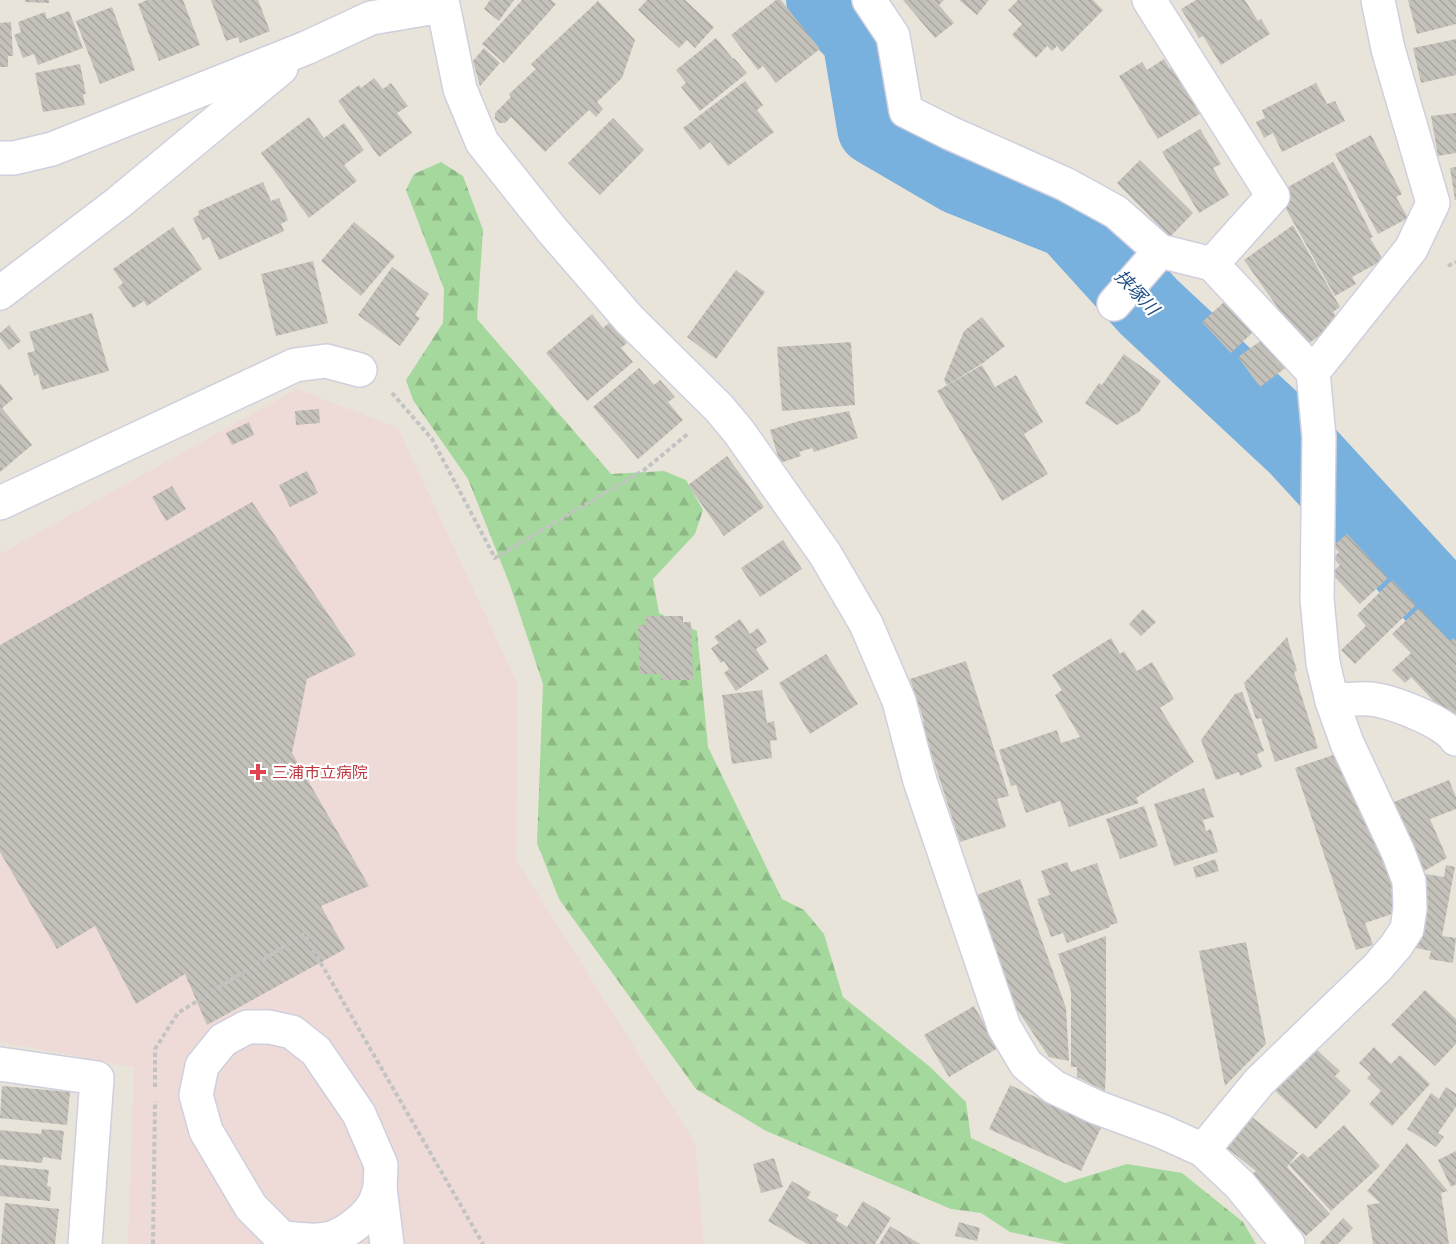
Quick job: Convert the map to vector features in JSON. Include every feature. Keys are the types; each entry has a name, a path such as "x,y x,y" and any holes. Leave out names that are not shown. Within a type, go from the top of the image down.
{"street":[{"path":"869,0 892,36 906,111 1065,184 1116,212 1150,263"},
{"path":"1149,0 1273,196 1212,264"},
{"path":"1313,372 1411,249 1433,203 1388,49 1378,0"},
{"path":"0,293 118,203 306,48 361,9 442,3 460,89 482,142 552,230 630,319 719,408 777,484 825,554 866,624 899,701 920,781 1004,1027 1026,1064 1054,1087 1203,1150 1240,1185 1288,1244"},
{"path":"0,159 15,158 52,149 306,48"},
{"path":"1114,304 1150,263 1212,264 1313,372 1319,437 1317,599 1323,663 1332,701 1347,743 1398,852 1409,881 1410,908 1407,929 1396,946 1377,968 1258,1082 1203,1150"},
{"path":"0,503 295,365 326,362 360,370"},
{"path":"1332,701 1370,699 1391,703 1438,724 1452,733 1456,739"},
{"path":"380,1188 374,1205 348,1229 328,1239 286,1241 251,1207 206,1131 196,1095 202,1066 223,1040 247,1027 269,1027 292,1032 316,1051 359,1113 381,1165 380,1188 387,1244"},
{"path":"0,1064 97,1078 85,1244"}],"path":[{"path":"360,370 385,385 432,439 495,558 644,470 719,408"}],"shaded area":[{"name":"三浦市立病院","path":"297,389 398,428 518,685 516,860 695,1143 704,1244 128,1244 134,1067 0,1042 0,554"}],"green space":[{"path":"441,162 463,176 483,230 477,319 611,474 664,471 686,480 703,510 695,534 653,579 659,613 697,631 708,747 782,899 804,910 824,934 843,997 929,1066 966,1102 971,1138 1065,1183 1127,1164 1182,1173 1243,1222 1256,1244 1065,1244 1010,1232 981,1213 951,1209 766,1131 696,1089 559,899 537,843 543,684 510,585 468,479 413,400 406,380 443,323 444,289 406,190 414,174"}],"building":[{"path":"25,0 49,0 49,3 25,2"},
{"path":"147,0 183,0 200,45 159,61 138,4"},
{"path":"211,0 258,0 270,31 240,43 238,37 226,41"},
{"path":"490,0 514,0 499,21 484,9"},
{"path":"522,0 551,0 556,4 504,63 482,44"},
{"path":"647,0 685,0 714,27 695,48 687,40 679,48 638,10"},
{"path":"776,0 781,0 820,49 776,83 763,66 758,70 731,35"},
{"path":"903,0 944,0 939,5 954,23 935,38"},
{"path":"959,0 989,0 977,15"},
{"path":"1018,0 1093,0 1103,10 1062,52 1057,46 1052,51 1047,46 1036,58 1012,35 1022,24 1008,10"},
{"path":"1196,0 1245,0 1258,21 1261,19 1270,34 1221,65 1203,36 1199,38 1181,9"},
{"path":"1408,0 1456,0 1456,24 1417,34"},
{"path":"598,1 635,40 622,78 597,102 603,109 596,117 589,110 545,152 511,117 505,123 500,123 495,119 495,113 511,97 509,94 536,69 531,64"},
{"path":"112,7 135,70 100,84 76,21"},
{"path":"69,11 83,48 38,65 34,54 23,58 14,35 21,32 18,22 45,12 47,19"},
{"path":"11,22 13,56 8,56 8,67 0,67 0,23"},
{"path":"716,38 747,73 700,111 681,87 686,83 676,70"},
{"path":"1456,39 1456,75 1421,83 1413,48"},
{"path":"484,48 500,63 480,86 473,61"},
{"path":"1164,59 1170,69 1175,66 1203,112 1158,139 1119,76 1142,62 1147,70"},
{"path":"80,64 86,94 83,94 85,105 43,112 35,73"},
{"path":"374,78 383,89 391,83 408,106 397,113 412,133 379,157 338,101 359,85 361,88"},
{"path":"745,81 763,105 757,110 774,132 728,166 710,142 700,150 683,128"},
{"path":"1316,83 1327,104 1335,101 1345,121 1282,152 1273,133 1264,138 1256,122 1265,118 1262,110"},
{"path":"1456,113 1456,153 1438,156 1431,116"},
{"path":"309,117 324,138 344,123 364,150 344,165 357,181 309,218 261,153"},
{"path":"613,118 644,150 600,195 568,163"},
{"path":"1200,129 1221,164 1213,168 1229,195 1199,213 1162,152"},
{"path":"1371,135 1402,194 1396,197 1408,218 1378,234 1335,154"},
{"path":"1140,160 1193,213 1170,237 1117,183"},
{"path":"1333,162 1383,260 1352,277 1356,284 1335,296 1277,193"},
{"path":"1456,167 1456,200 1455,200 1450,168"},
{"path":"263,182 271,201 279,198 288,220 281,224 284,231 219,260 209,237 203,240 193,218 199,215 198,211"},
{"path":"354,222 395,256 361,296 321,261"},
{"path":"1293,225 1340,307 1333,312 1340,321 1305,346 1244,260"},
{"path":"173,227 202,269 147,306 144,301 133,308 118,287 123,283 113,269"},
{"path":"313,261 328,323 276,336 261,274"},
{"path":"392,267 429,294 415,315 420,318 400,346 358,315"},
{"path":"736,270 765,292 716,359 687,337"},
{"path":"1224,302 1253,332 1231,353 1202,322"},
{"path":"92,313 109,371 42,390 38,374 34,376 27,353 35,351 29,332"},
{"path":"592,314 603,328 610,322 627,343 621,348 633,362 587,401 546,353"},
{"path":"982,317 1005,346 983,363 947,385 944,380 964,331"},
{"path":"9,325 21,341 9,350 0,338 0,333"},
{"path":"1266,337 1288,366 1260,387 1238,357"},
{"path":"851,342 855,405 782,411 777,347"},
{"path":"1124,354 1161,381 1139,412 1117,425 1085,403 1099,383 1102,385"},
{"path":"982,365 995,387 1016,375 1043,422 1024,434 1048,474 1002,501 937,391"},
{"path":"639,368 654,385 660,380 675,397 668,402 683,420 638,459 593,407"},
{"path":"0,383 13,399 2,408 32,445 0,472"},
{"path":"319,409 320,423 296,425 295,411"},
{"path":"849,411 858,438 814,452 812,448 799,452 801,456 780,463 770,430 799,421"},
{"path":"249,422 254,435 232,445 226,433"},
{"path":"727,456 764,507 724,536 688,485"},
{"path":"307,471 318,493 290,507 279,485"},
{"path":"172,486 186,509 166,521 152,497"},
{"name":"三浦市立病院","path":"252,502 356,655 307,679 292,753 369,886 321,906 345,949 207,1025 185,974 136,1004 95,926 57,949 0,852 0,645"},
{"path":"1347,534 1388,578 1360,604 1331,573 1340,565 1333,558 1339,552 1333,546"},
{"path":"783,540 802,569 760,597 741,568"},
{"path":"1392,580 1416,605 1355,664 1341,650 1366,626 1357,615"},
{"path":"1419,608 1450,641 1453,638 1456,641 1456,713 1452,716 1444,707 1442,710 1411,677 1405,683 1392,670 1411,653 1392,634"},
{"path":"1143,609 1156,622 1141,636 1129,624"},
{"path":"646,616 683,616 683,622 691,622 693,680 661,680 661,674 640,674 638,625 646,625"},
{"path":"740,619 750,634 758,628 767,642 756,649 769,669 736,691 724,673 729,669 724,661 721,663 711,648 719,643 714,637"},
{"path":"1287,637 1297,671 1294,672 1318,748 1275,762 1261,718 1256,719 1244,683"},
{"path":"1111,638 1120,654 1124,651 1137,671 1152,662 1174,699 1160,708 1194,762 1136,798 1139,803 1069,827 1060,801 1026,813 1016,785 1011,786 999,750 1057,730 1061,743 1080,737 1055,695 1062,690 1052,675"},
{"path":"826,654 858,704 810,734 779,683"},
{"path":"966,661 1009,796 997,799 1006,827 960,842 921,722 924,721 910,679"},
{"path":"762,690 767,723 774,721 777,740 770,741 772,758 732,764 722,695"},
{"path":"1242,692 1264,751 1257,754 1262,767 1240,776 1239,772 1216,780 1201,740 1235,694"},
{"path":"1339,753 1385,850 1394,886 1392,914 1365,923 1373,945 1356,950 1295,768"},
{"path":"1449,780 1456,797 1456,809 1430,819 1447,858 1417,875 1404,826 1394,802"},
{"path":"1204,788 1214,817 1203,820 1206,831 1211,829 1218,852 1174,866 1154,804"},
{"path":"1144,806 1158,846 1120,859 1106,819"},
{"path":"1215,859 1219,871 1196,878 1193,867"},
{"path":"1067,862 1071,872 1097,863 1118,923 1067,943 1063,933 1051,937 1037,899 1050,895 1041,871"},
{"path":"1446,865 1455,867 1442,936 1456,938 1453,963 1429,959 1431,951 1411,947 1425,874 1444,877"},
{"path":"1020,879 1066,1008 1069,1061 1049,1057 1012,1002 974,896"},
{"path":"1106,936 1105,1091 1077,1077 1077,1067 1071,1067 1071,991 1058,954"},
{"path":"1246,942 1266,1044 1225,1086 1199,951"},
{"path":"1425,990 1456,1019 1456,1044 1435,1066 1391,1025"},
{"path":"974,1006 998,1048 949,1077 924,1035"},
{"path":"1304,1046 1313,1054 1317,1050 1340,1071 1335,1076 1351,1091 1316,1129 1269,1085"},
{"path":"1374,1047 1391,1064 1400,1055 1430,1084 1392,1126 1369,1104 1381,1091 1367,1078 1371,1074 1359,1063"},
{"path":"1010,1085 1101,1128 1081,1171 989,1129"},
{"path":"2,1086 70,1092 67,1125 0,1118"},
{"path":"1446,1087 1456,1094 1456,1107 1438,1133 1444,1137 1436,1147 1407,1129 1431,1093 1439,1099"},
{"path":"1252,1117 1298,1153 1287,1167 1330,1214 1306,1236 1249,1177 1256,1171 1227,1148"},
{"path":"1344,1125 1380,1166 1331,1211 1289,1165 1303,1153 1308,1158"},
{"path":"42,1129 64,1131 61,1160 43,1157 42,1163 0,1159 0,1130 41,1134"},
{"path":"1407,1143 1448,1191 1441,1193 1449,1244 1373,1244 1367,1205 1380,1203 1367,1191"},
{"path":"1456,1151 1456,1184 1451,1187 1438,1160"},
{"path":"774,1158 783,1187 761,1193 753,1164"},
{"path":"0,1165 49,1170 47,1186 51,1187 50,1201 0,1196"},
{"path":"792,1181 811,1192 807,1198 838,1215 836,1220 847,1227 863,1201 891,1218 875,1244 807,1244 768,1221"},
{"path":"5,1203 59,1209 55,1244 1,1244"},
{"path":"1343,1218 1353,1228 1338,1244 1319,1244"},
{"path":"959,1222 980,1228 977,1241 955,1236"},
{"path":"890,1226 920,1244 879,1244"}],"waterway":[{"name":"挟塚川","path":"825,0 861,37 876,127 960,176 1070,220 1149,307 1298,446 1456,618"}],"place":[{"name":"三浦市立病院","path":"258,772"}]}
